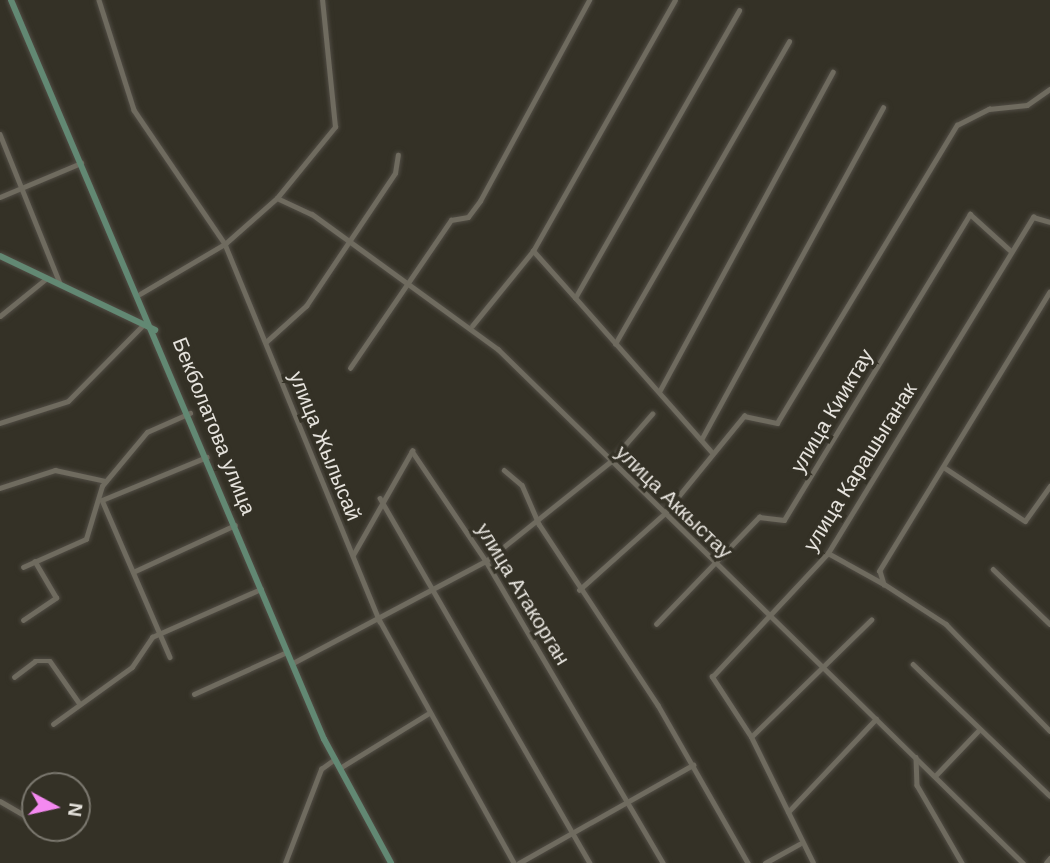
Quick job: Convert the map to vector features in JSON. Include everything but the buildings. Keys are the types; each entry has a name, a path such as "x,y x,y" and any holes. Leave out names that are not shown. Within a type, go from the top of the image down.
{"street":[{"name":"Бекболатова улица","path":"11,0 140,294 335,759 391,863"},
{"name":"улица Жылысай","path":"99,0 116,41 134,110 225,244 380,621 513,863"},
{"path":"140,294 225,244 277,198 335,127 322,0"},
{"path":"349,368 451,220 468,217 480,201 589,0"},
{"path":"471,326 533,251 675,0"},
{"path":"575,298 739,10"},
{"path":"615,344 789,42"},
{"path":"659,392 833,72"},
{"path":"579,590 664,514 744,416 776,423 957,125 989,109 1027,105 1050,89"},
{"path":"701,440 883,108"},
{"path":"0,134 60,283"},
{"path":"266,342 306,306 395,173 398,155"},
{"path":"0,197 82,162"},
{"name":"улица Аккыстау","path":"277,198 290,200 348,243 471,326 823,666 1020,862"},
{"name":"улица Кииктау","path":"656,624 718,566 759,517 784,520 970,214 1011,251"},
{"name":"улица Карашыганак","path":"813,863 799,844 788,812 751,737 712,677 828,553 1033,218 1050,222"},
{"path":"533,251 713,454"},
{"path":"0,256 155,330"},
{"path":"0,316 48,278"},
{"path":"884,584 882,566 945,468 1050,292"},
{"path":"0,423 68,401 144,324"},
{"path":"23,567 86,539 106,481 146,432 190,413"},
{"path":"293,663 380,621 486,561 539,524 610,461 652,414"},
{"name":"улица Атакорган","path":"353,555 380,498 412,451 486,561 663,863"},
{"path":"99,501 208,456"},
{"path":"945,468 1025,522 1050,486"},
{"path":"0,488 55,470 106,481"},
{"path":"505,470 522,485 539,524 693,765 748,863"},
{"path":"380,498 590,863"},
{"path":"99,501 170,657"},
{"path":"133,572 236,525"},
{"path":"828,553 884,584 946,624 1050,731"},
{"path":"23,620 56,598 35,562"},
{"path":"993,569 1050,624"},
{"path":"53,724 132,667 159,634 262,589"},
{"path":"751,737 871,620"},
{"path":"194,694 288,652"},
{"path":"14,677 35,661 50,661 80,704"},
{"path":"913,664 978,731 1050,796"},
{"path":"340,768 429,712"},
{"path":"788,812 876,719"},
{"path":"935,776 978,731"},
{"path":"916,757 917,785 962,863"},
{"path":"285,863 321,769 335,759"},
{"path":"519,863 575,836 693,765"},
{"path":"0,801 21,813"},
{"path":"765,863 799,844"},
{"path":"1046,863 1050,858"}]}
